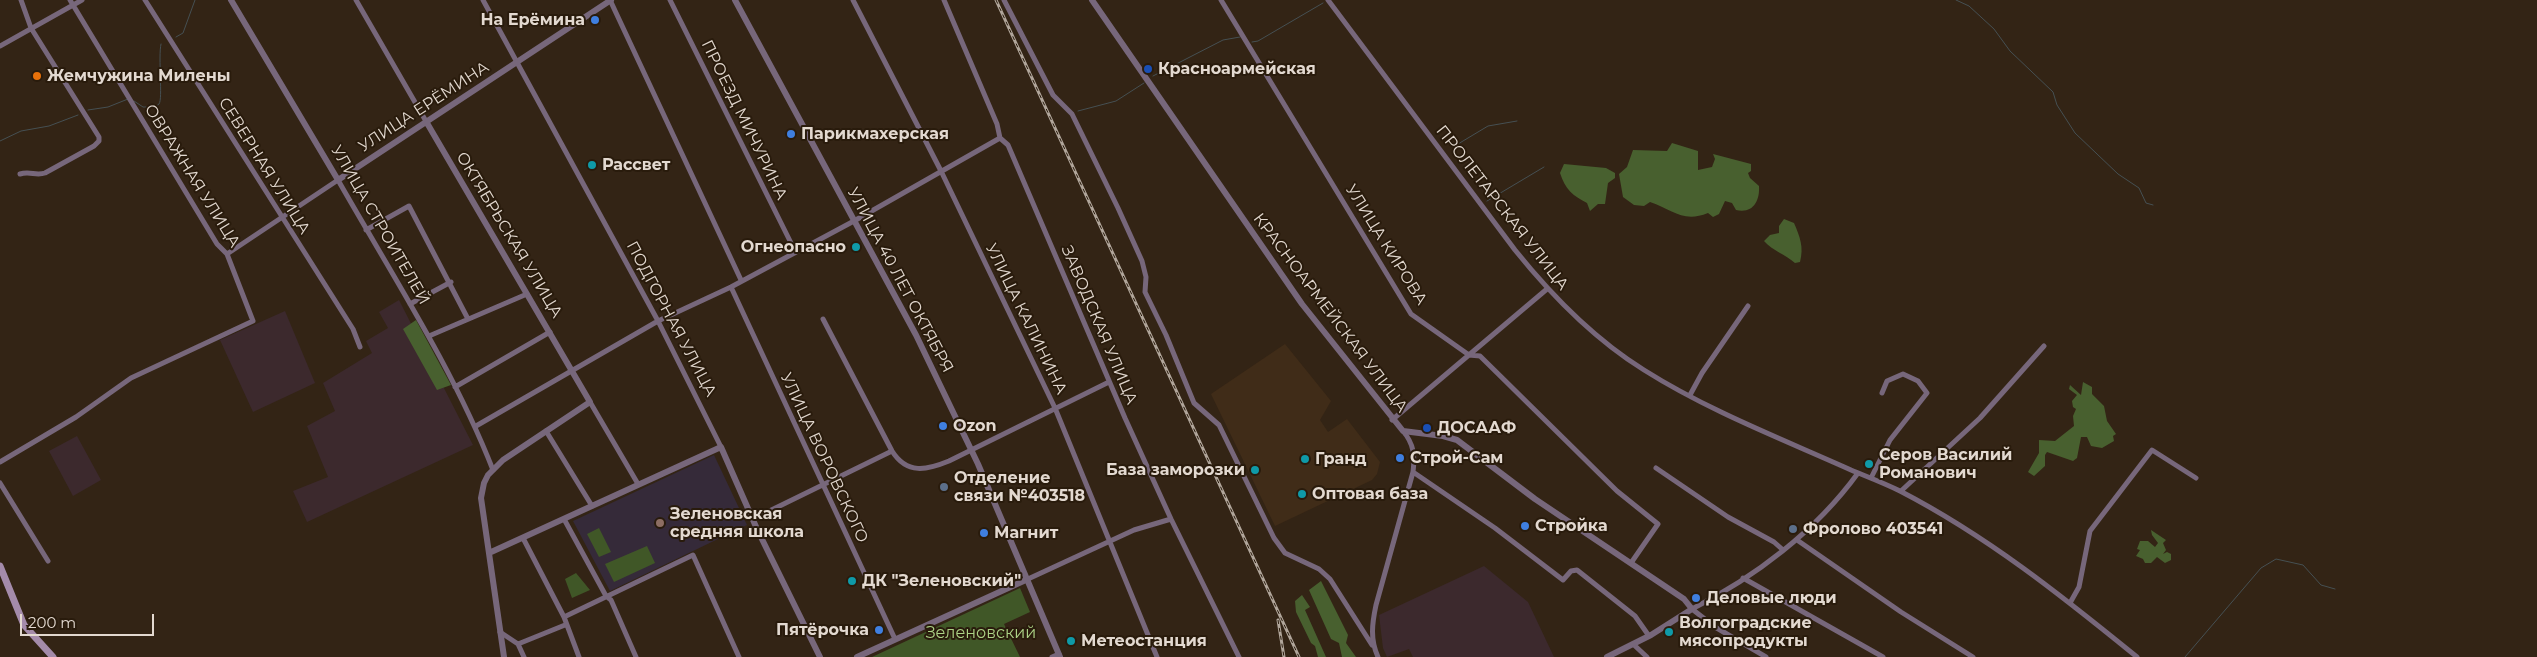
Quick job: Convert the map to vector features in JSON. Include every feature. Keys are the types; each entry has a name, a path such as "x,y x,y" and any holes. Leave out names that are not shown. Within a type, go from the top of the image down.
{"main road":[{"path":"0,566 24,625 54,657"}],"street":[{"path":"20,174 27,172 38,175 45,173 99,142 99,136 31,28 22,0"},
{"path":"0,46 72,2 82,0"},
{"name":"СЕВЕРНАЯ УЛИЦА","path":"145,0 353,329 360,347"},
{"name":"УЛИЦА СТРОИТЕЛЕЙ","path":"231,0 429,336 476,426 493,470"},
{"name":"ОКТЯБРЬСКАЯ УЛИЦА","path":"356,0 638,484"},
{"name":"ПОДГОРНАЯ УЛИЦА","path":"483,0 658,321 720,446 820,657"},
{"path":"610,0 741,280"},
{"name":"УЛИЦА ЕРЁМИНА","path":"227,254 610,0"},
{"name":"ПРОЕЗД МИЧУРИНА","path":"670,0 795,251"},
{"name":"УЛИЦА 40 ЛЕТ ОКТЯБРЯ","path":"736,0 916,334 972,449 1060,655"},
{"name":"УЛИЦА КАЛИНИНА","path":"853,0 941,171 1055,408 1157,657"},
{"name":"ЗАВОДСКАЯ УЛИЦА","path":"944,0 997,124 1000,138 1008,145 1109,382 1171,519 1239,657"},
{"path":"1004,0 1053,95 1072,114 1118,208 1142,261 1146,277 1145,292 1166,335 1194,403 1219,425 1274,538 1285,553 1319,569 1330,579 1372,644 1378,657"},
{"name":"КРАСНОАРМЕЙСКАЯ УЛИЦА","path":"1092,0 1302,304 1392,420 1403,431 1443,436 1456,440 1535,499 1684,599 1692,609"},
{"name":"УЛИЦА КИРОВА","path":"1221,0 1411,314 1469,355 1480,356 1616,491 1658,524 1631,563"},
{"name":"ПРОЛЕТАРСКАЯ УЛИЦА","path":"1328,0 1546,289 1586,327 1644,370 1730,416 1901,491 1994,547 2070,603 2138,657"},
{"name":"ОВРАЖНАЯ УЛИЦА","path":"0,462 76,417 131,378 253,321 227,254 217,244 159,150 72,2"},
{"path":"476,426 658,321 731,287 854,221 1000,138"},
{"path":"366,230 409,206 451,282 468,319"},
{"path":"410,304 451,282"},
{"name":"УЛИЦА ВОРОВСКОГО","path":"731,287 895,639"},
{"path":"1392,420 1546,289"},
{"path":"429,336 527,294"},
{"path":"1690,395 1702,373 1748,306"},
{"path":"823,319 892,452 903,465 919,469 936,466 1109,382"},
{"path":"455,386 550,332"},
{"path":"1901,491 1980,418 2044,346"},
{"path":"1871,478 1890,440 1927,393 1918,381 1903,374 1887,381 1882,393"},
{"path":"504,657 481,498 484,483 493,470 546,431 590,402"},
{"path":"546,431 592,506"},
{"path":"1372,644 1372,625 1378,593 1413,472 1414,452 1412,444 1403,431"},
{"path":"489,553 720,446"},
{"path":"2070,603 2079,588 2090,531 2152,450 2196,478"},
{"path":"753,519 892,452"},
{"path":"1656,468 1728,517 1774,542 1782,550"},
{"path":"1413,472 1495,528 1563,580 1571,571 1577,570 1635,616 1649,636"},
{"path":"1607,657 1649,636 1743,578 1797,540 1822,516 1858,473"},
{"path":"0,483 48,561"},
{"path":"564,518 606,596 611,600 636,657"},
{"path":"858,657 1109,541 1134,530 1171,519"},
{"path":"523,538 564,618 579,657"},
{"path":"1797,540 1901,612 1973,657"},
{"path":"564,618 693,555 739,657"},
{"path":"1743,578 1883,657"},
{"path":"1692,609 1715,627 1766,657"},
{"path":"518,644 565,624"},
{"path":"500,632 518,644 524,657"},
{"path":"1633,644 1646,657"},
{"path":"1052,657 1060,655"}],"shaded area":[{"path":"399,300 473,445 307,522 293,491 328,477 307,426 335,411 323,383 372,353 366,341 388,328 379,312"},
{"path":"285,311 315,383 253,412 220,340"},
{"path":"1285,344 1331,401 1320,420 1328,432 1347,419 1380,462 1377,474 1372,480 1275,526 1211,394"},
{"path":"77,436 101,480 73,496 49,451"},
{"name":"Зеленовская средняя школа","path":"714,455 747,525 610,591 573,521"},
{"path":"1484,566 1528,602 1554,657 1413,657 1409,649 1387,657 1383,648 1379,615"}],"green space":[{"path":"1672,143 1698,151 1698,170 1712,167 1715,159 1713,154 1751,164 1751,171 1748,173 1750,178 1759,186 1757,201 1751,208 1742,211 1736,210 1732,203 1725,201 1719,214 1713,217 1708,213 1692,217 1678,214 1650,202 1644,206 1634,205 1623,197 1619,174 1627,167 1633,150 1667,151"},
{"path":"1564,164 1606,168 1615,173 1615,178 1608,183 1605,204 1598,204 1590,211 1587,203 1574,195 1564,183 1560,173"},
{"path":"1784,219 1794,223 1798,233 1801,242 1800,262 1795,263 1764,241 1770,235 1779,233 1779,226"},
{"path":"416,320 451,385 437,390 403,329"},
{"path":"2083,382 2092,387 2092,394 2104,406 2107,421 2116,434 2113,436 2114,441 2102,448 2091,446 2087,437 2081,437 2077,458 2073,461 2047,452 2045,455 2045,466 2034,476 2028,472 2039,453 2039,440 2055,441 2074,426 2073,416 2076,409 2073,407 2072,401 2077,395 2069,389 2070,385 2081,395"},
{"path":"599,528 611,552 599,557 587,534"},
{"path":"2151,530 2166,540 2163,543 2166,550 2163,554 2167,552 2171,554 2171,560 2165,563 2157,557 2151,563 2145,563 2143,559 2136,556 2140,550 2137,549 2140,541 2148,541 2155,547 2158,543"},
{"path":"647,546 655,563 614,582 605,564"},
{"path":"576,573 590,590 572,598 565,579"},
{"path":"1321,581 1348,635 1346,643 1356,657 1342,657 1339,643 1331,639 1309,590"},
{"name":"Зеленовский","path":"1020,588 1030,612 1004,624 1020,657 872,657"},
{"path":"1302,595 1310,607 1305,610 1326,657 1318,657 1315,646 1311,643 1296,612 1295,601"}],"waterway":[{"path":"176,37 183,33 195,0"},
{"path":"1956,0 1969,6 1994,29 2010,51 2053,92 2057,105 2075,133 2118,174 2139,188 2146,203 2153,205"},
{"path":"1252,42 1258,41 1323,3"},
{"path":"1153,76 1223,40 1240,37"},
{"path":"134,101 143,107 153,107 159,104 161,94 161,44"},
{"path":"1078,111 1116,101 1144,83"},
{"path":"88,110 108,107 128,99"},
{"path":"0,141 21,131 49,126 78,115"},
{"path":"1453,147 1488,126 1517,121"},
{"path":"1487,201 1544,167"},
{"path":"2185,657 2261,568 2276,559 2303,565 2321,585 2335,589"}],"railway":[{"path":"996,0 1299,657"},
{"path":"1278,620 1284,657"}],"place":[{"name":"На Ерёмина","path":"595,20"},
{"name":"Красноармейская","path":"1148,69"},
{"name":"Жемчужина Милены","path":"37,76"},
{"name":"Парикмахерская","path":"791,134"},
{"name":"Рассвет","path":"592,165"},
{"name":"Огнеопасно","path":"856,247"},
{"name":"Ozon","path":"943,426"},
{"name":"ДОСААФ","path":"1427,428"},
{"name":"Строй-Сам","path":"1400,458"},
{"name":"Гранд","path":"1305,459"},
{"name":"Серов Василий Романович","path":"1869,464"},
{"name":"База заморозки","path":"1255,470"},
{"name":"Отделение связи №403518","path":"944,487"},
{"name":"Оптовая база","path":"1302,494"},
{"name":"Зеленовская средняя школа","path":"660,523"},
{"name":"Стройка","path":"1525,526"},
{"name":"Фролово 403541","path":"1793,529"},
{"name":"Магнит","path":"984,533"},
{"name":"ДК \"Зеленовский\"","path":"852,581"},
{"name":"Деловые люди","path":"1696,598"},
{"name":"Пятёрочка","path":"879,630"},
{"name":"Волгоградские мясопродукты","path":"1669,632"},
{"name":"Метеостанция","path":"1071,641"}]}
